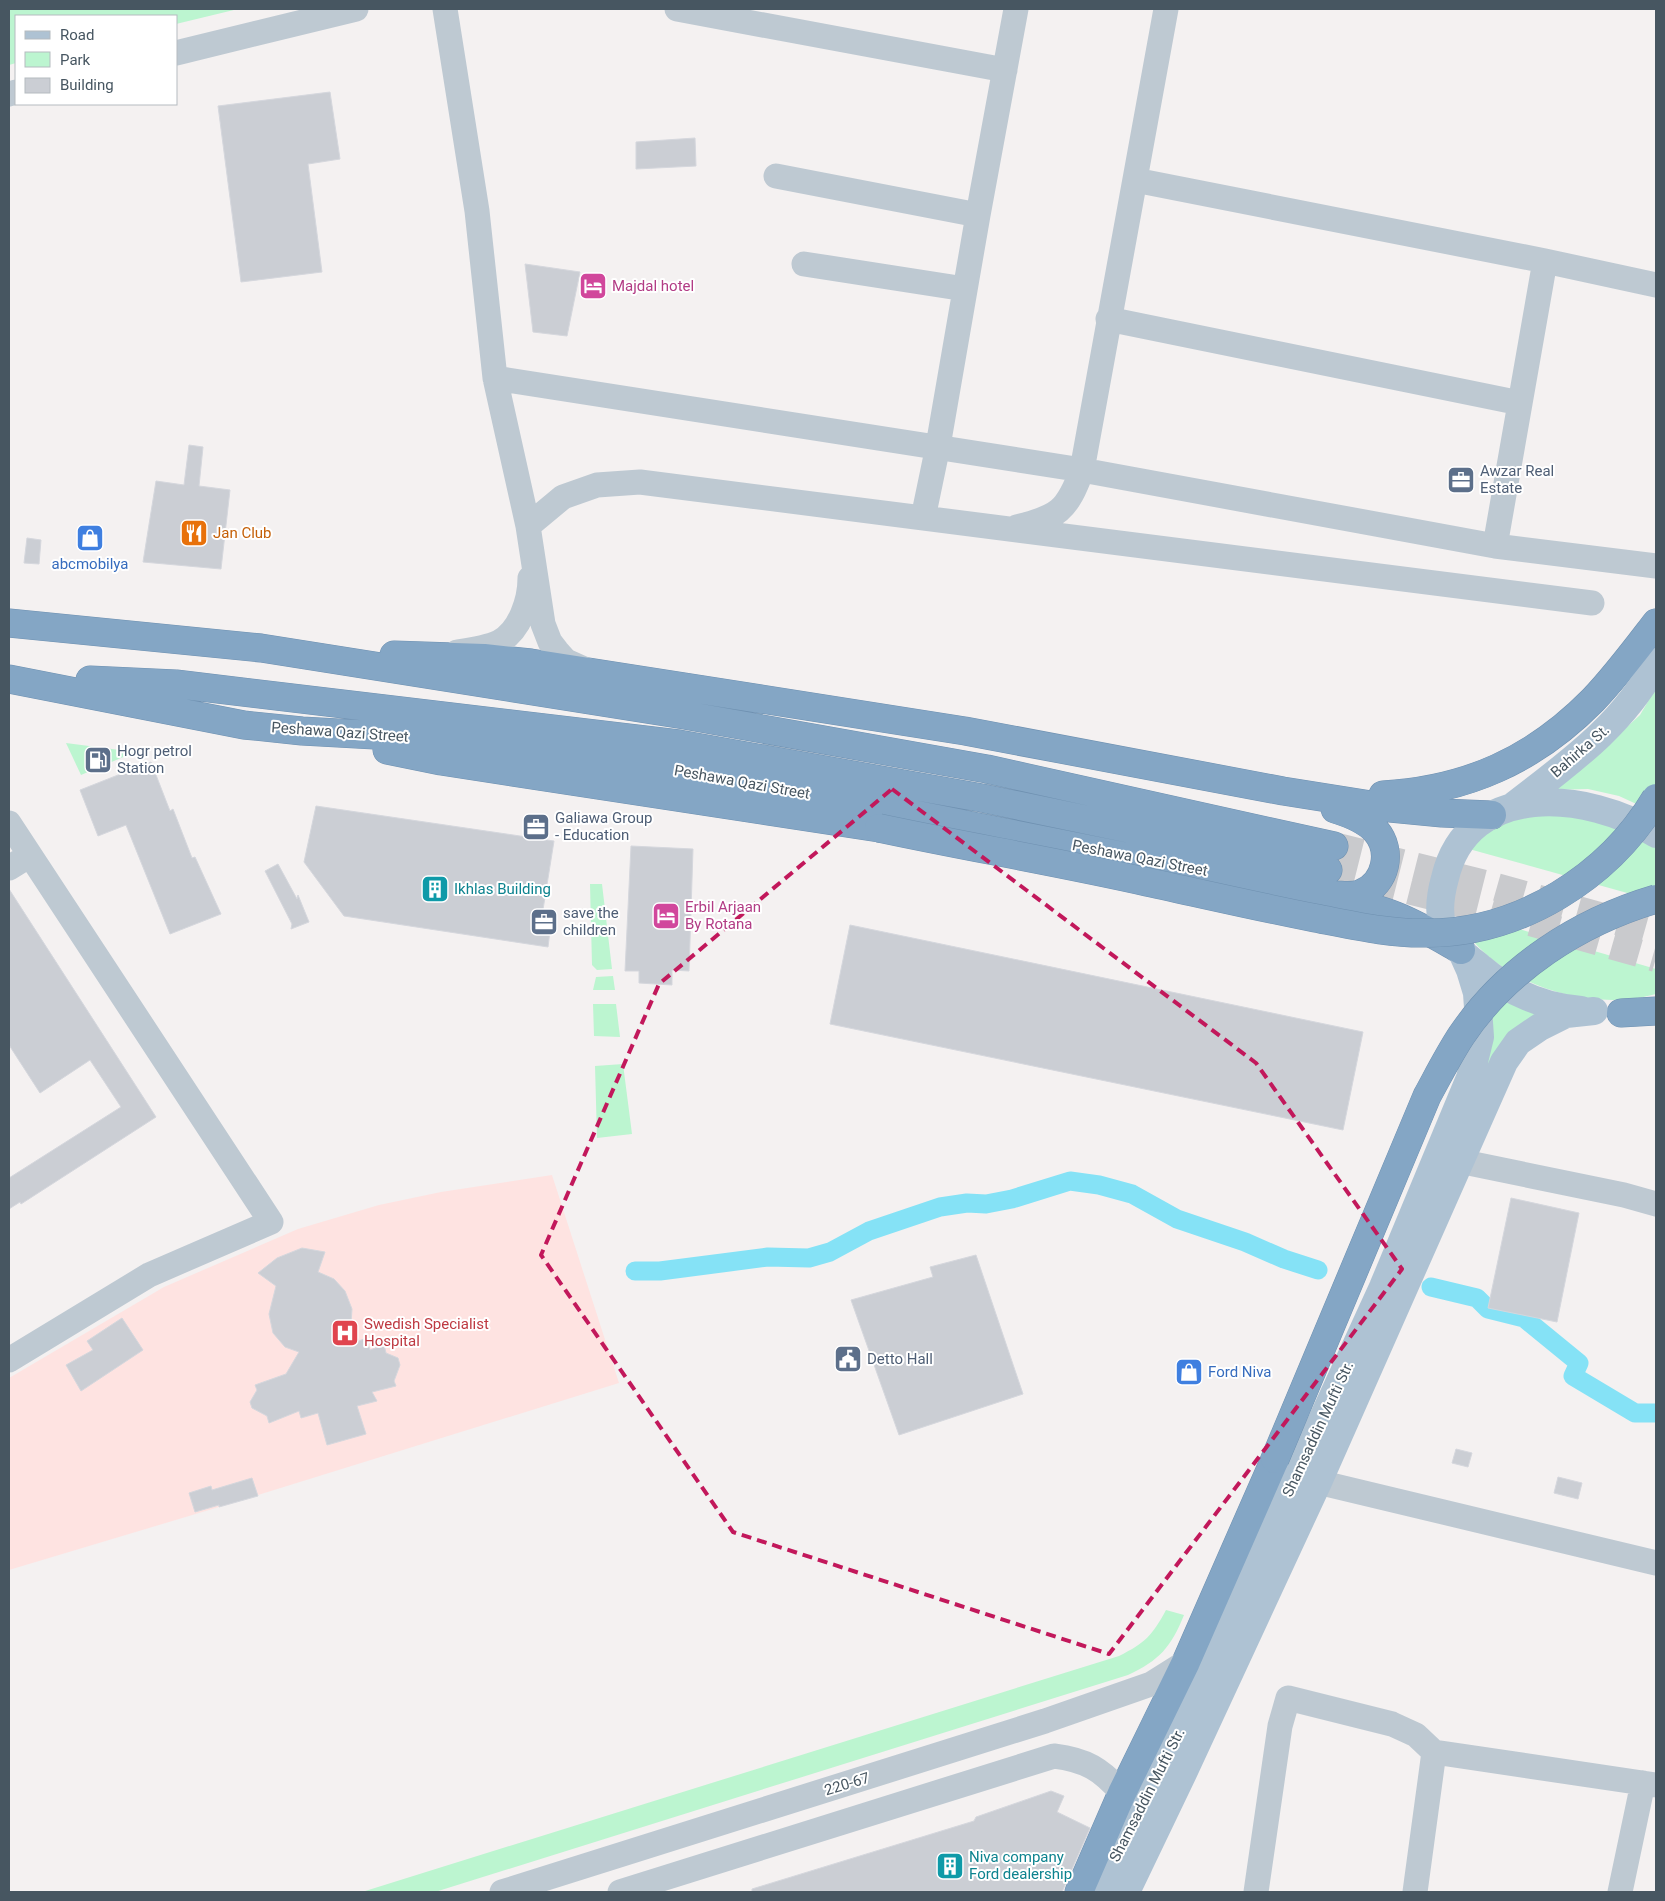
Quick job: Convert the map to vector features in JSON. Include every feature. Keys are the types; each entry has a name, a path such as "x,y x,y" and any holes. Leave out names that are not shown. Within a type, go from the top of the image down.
{"highway":[{"name":"Peshawa Qazi Street","path":"9,623 261,648 436,656 531,663 965,731 1283,791 1390,808 1442,813 1502,811"},
{"path":"1236,782 1358,795 1383,795 1451,786 1481,776 1506,765 1553,737 1594,699 1656,623"},
{"name":"Peshawa Qazi Street","path":"261,648 684,714 987,769 1326,870 1396,916 1428,931 1461,950"},
{"name":"Peshawa Qazi Street","path":"9,678 176,684 679,744 982,798 1326,870"},
{"name":"Peshawa Qazi Street","path":"9,678 244,725 302,731 429,738 732,778 1326,870"},
{"path":"302,731 441,761 879,828 1143,881 1322,920 1370,928 1426,934 1462,931 1497,923 1531,910 1562,893 1592,872 1624,842 1656,798"},
{"path":"1283,791 1366,822 1376,830 1382,841 1386,854 1385,866 1380,878 1372,887 1360,894 1326,870"},
{"path":"1079,1892 1122,1793 1186,1662 1276,1460 1428,1096 1445,1062 1461,1036 1503,986 1545,951 1593,923 1656,899"},
{"name":"Peshawa Qazi Street","path":"1608,1012 1656,1011"}],"main road":[{"name":"Bahirka St.","path":"1502,811 1602,734 1630,704 1656,662"},
{"name":"Peshawa Qazi Street","path":"1656,834 1630,820 1599,809 1575,804 1533,802 1502,811 1475,825 1462,838 1454,850 1448,865 1440,900 1440,913 1448,937 1496,981 1519,994 1566,1009 1608,1012 1642,1010 1656,1004"},
{"name":"Shamsaddin Mufti Str.","path":"1096,1892 1144,1806 1187,1715 1383,1287 1470,1078 1480,1037 1476,993 1470,970 1461,950"},
{"name":"Shamsaddin Mufti Str.","path":"1126,1892 1318,1482 1504,1062 1518,1042 1540,1027 1566,1014 1608,1012"}],"street":[{"path":"178,53 356,9"},
{"path":"444,9 476,211 495,378 528,526 543,624 550,642 566,660 591,672"},
{"path":"677,9 1005,70"},
{"path":"923,518 938,446 1016,9"},
{"path":"1010,529 1041,521 1059,511 1073,496 1082,470 1166,9"},
{"path":"776,176 978,215"},
{"path":"1134,180 1656,286"},
{"path":"1495,546 1545,262"},
{"path":"804,264 965,289"},
{"path":"1108,319 1520,403"},
{"path":"495,378 1082,470 1495,546 1656,566"},
{"path":"528,526 563,497 598,486 640,482 1592,603"},
{"path":"436,656 481,648 500,642 518,623 525,608 530,585 528,526"},
{"path":"9,823 271,1222 149,1275 9,1360"},
{"path":"9,868 30,855"},
{"path":"1459,1161 1624,1195 1656,1204"},
{"path":"1318,1482 1656,1563"},
{"name":"220-67","path":"502,1892 1046,1721 1151,1684 1186,1662"},
{"path":"1256,1892 1280,1726 1288,1698 1392,1724 1416,1734 1434,1752 1650,1784 1620,1892"},
{"path":"1046,1721 1052,1724 1060,1736 1061,1744 1054,1756"},
{"path":"1415,1892 1434,1752"},
{"path":"620,1892 1054,1756 1074,1759 1093,1766 1109,1778 1122,1793"}],"highlighted area":[{"path":"892,789 1256,1063 1402,1269 1109,1654 733,1532 541,1255 659,984"}],"shaded area":[{"name":"Swedish Specialist Hospital","path":"552,1175 619,1383 9,1570 9,1378 164,1287 298,1229 379,1205 441,1192"}],"green space":[{"path":"9,9 238,9 178,24 178,15 15,15 15,63 9,65"},
{"path":"1656,688 1656,813 1619,796 1588,789 1550,790 1580,770 1640,715"},
{"path":"66,743 135,752 81,775"},
{"path":"1537,814 1572,815 1613,825 1656,845 1656,901 1469,849 1485,830 1511,820"},
{"path":"590,884 602,884 612,969 597,970 592,965"},
{"path":"1457,911 1656,969 1656,994 1630,999 1608,1000 1585,998 1539,986 1498,964 1480,949 1466,932"},
{"path":"613,976 615,990 593,990 596,977"},
{"path":"1482,987 1540,1015 1486,1072 1490,1047"},
{"path":"593,1004 616,1004 620,1037 594,1036"},
{"path":"623,1064 632,1134 597,1138 595,1066"},
{"path":"1166,1610 1184,1615 1174,1636 1156,1658 1128,1675 435,1892 362,1892 1119,1656 1142,1643 1152,1633"}],"building":[{"path":"330,92 340,159 308,164 322,272 241,282 218,106"},
{"path":"695,138 696,166 636,169 636,142"},
{"path":"525,264 580,272 567,336 533,332"},
{"path":"189,445 203,447 199,486 230,490 221,569 143,562 156,481 184,485"},
{"path":"27,538 41,540 39,564 24,563"},
{"path":"151,762 170,811 173,809 192,858 195,857 221,914 170,934 126,825 98,836 80,790"},
{"name":"Ikhlas Building","path":"316,806 554,841 541,922 551,923 548,947 344,916 304,862"},
{"path":"631,846 693,849 689,971 672,970 672,985 639,983 639,971 625,971"},
{"path":"278,864 297,899 298,895 309,922 291,929 292,924 265,871"},
{"path":"9,889 156,1117 21,1204 20,1202 9,1209 9,1178 121,1107 90,1060 40,1093 9,1045"},
{"path":"850,925 1363,1032 1343,1130 830,1024"},
{"path":"1511,1198 1579,1213 1557,1322 1488,1308"},
{"path":"302,1248 325,1252 318,1272 334,1279 345,1291 352,1309 351,1323 359,1341 366,1338 370,1350 384,1345 386,1353 398,1358 400,1365 394,1381 396,1386 372,1392 377,1401 357,1406 366,1434 327,1445 318,1413 301,1418 299,1411 269,1423 267,1416 252,1408 250,1402 257,1390 255,1385 286,1374 299,1352 285,1347 273,1333 269,1314 276,1286 258,1273 277,1258"},
{"path":"976,1255 1023,1394 899,1435 851,1300 933,1277 930,1267"},
{"path":"122,1318 143,1350 81,1391 66,1365 93,1350 87,1341"},
{"path":"1456,1449 1472,1453 1468,1467 1452,1463"},
{"path":"1558,1477 1582,1483 1578,1499 1554,1493"},
{"path":"252,1478 258,1496 195,1512 189,1493 211,1486 212,1490"},
{"name":"Niva company Ford dealership","path":"1051,1791 1064,1796 1057,1812 1090,1828 1062,1892 752,1892 752,1889 974,1821 976,1817"}],"waterway":[{"path":"635,1271 660,1271 768,1257 809,1258 830,1252 869,1231 940,1207 967,1203 986,1204 1012,1199 1070,1181 1099,1185 1132,1194 1177,1219 1245,1242 1284,1259 1318,1270"},
{"path":"1431,1287 1477,1298 1488,1309 1524,1318 1579,1363 1573,1376 1635,1413 1656,1413"}],"tunnel":[{"path":"1334,846 1493,886 1656,932"},
{"path":"1328,870 1488,910 1656,958"}],"place":[{"name":"Majdal hotel","path":"593,286"},
{"name":"Awzar Real Estate","path":"1461,480"},
{"name":"Jan Club","path":"194,533"},
{"name":"abcmobilya","path":"90,538"},
{"name":"Hogr petrol Station","path":"98,760"},
{"name":"Galiawa Group - Education","path":"536,827"},
{"name":"Ikhlas Building","path":"435,889"},
{"name":"Erbil Arjaan By Rotana","path":"666,916"},
{"name":"save the children","path":"544,922"},
{"name":"Swedish Specialist Hospital","path":"345,1333"},
{"name":"Detto Hall","path":"848,1359"},
{"name":"Ford Niva","path":"1189,1372"},
{"name":"Niva company Ford dealership","path":"950,1866"}]}
